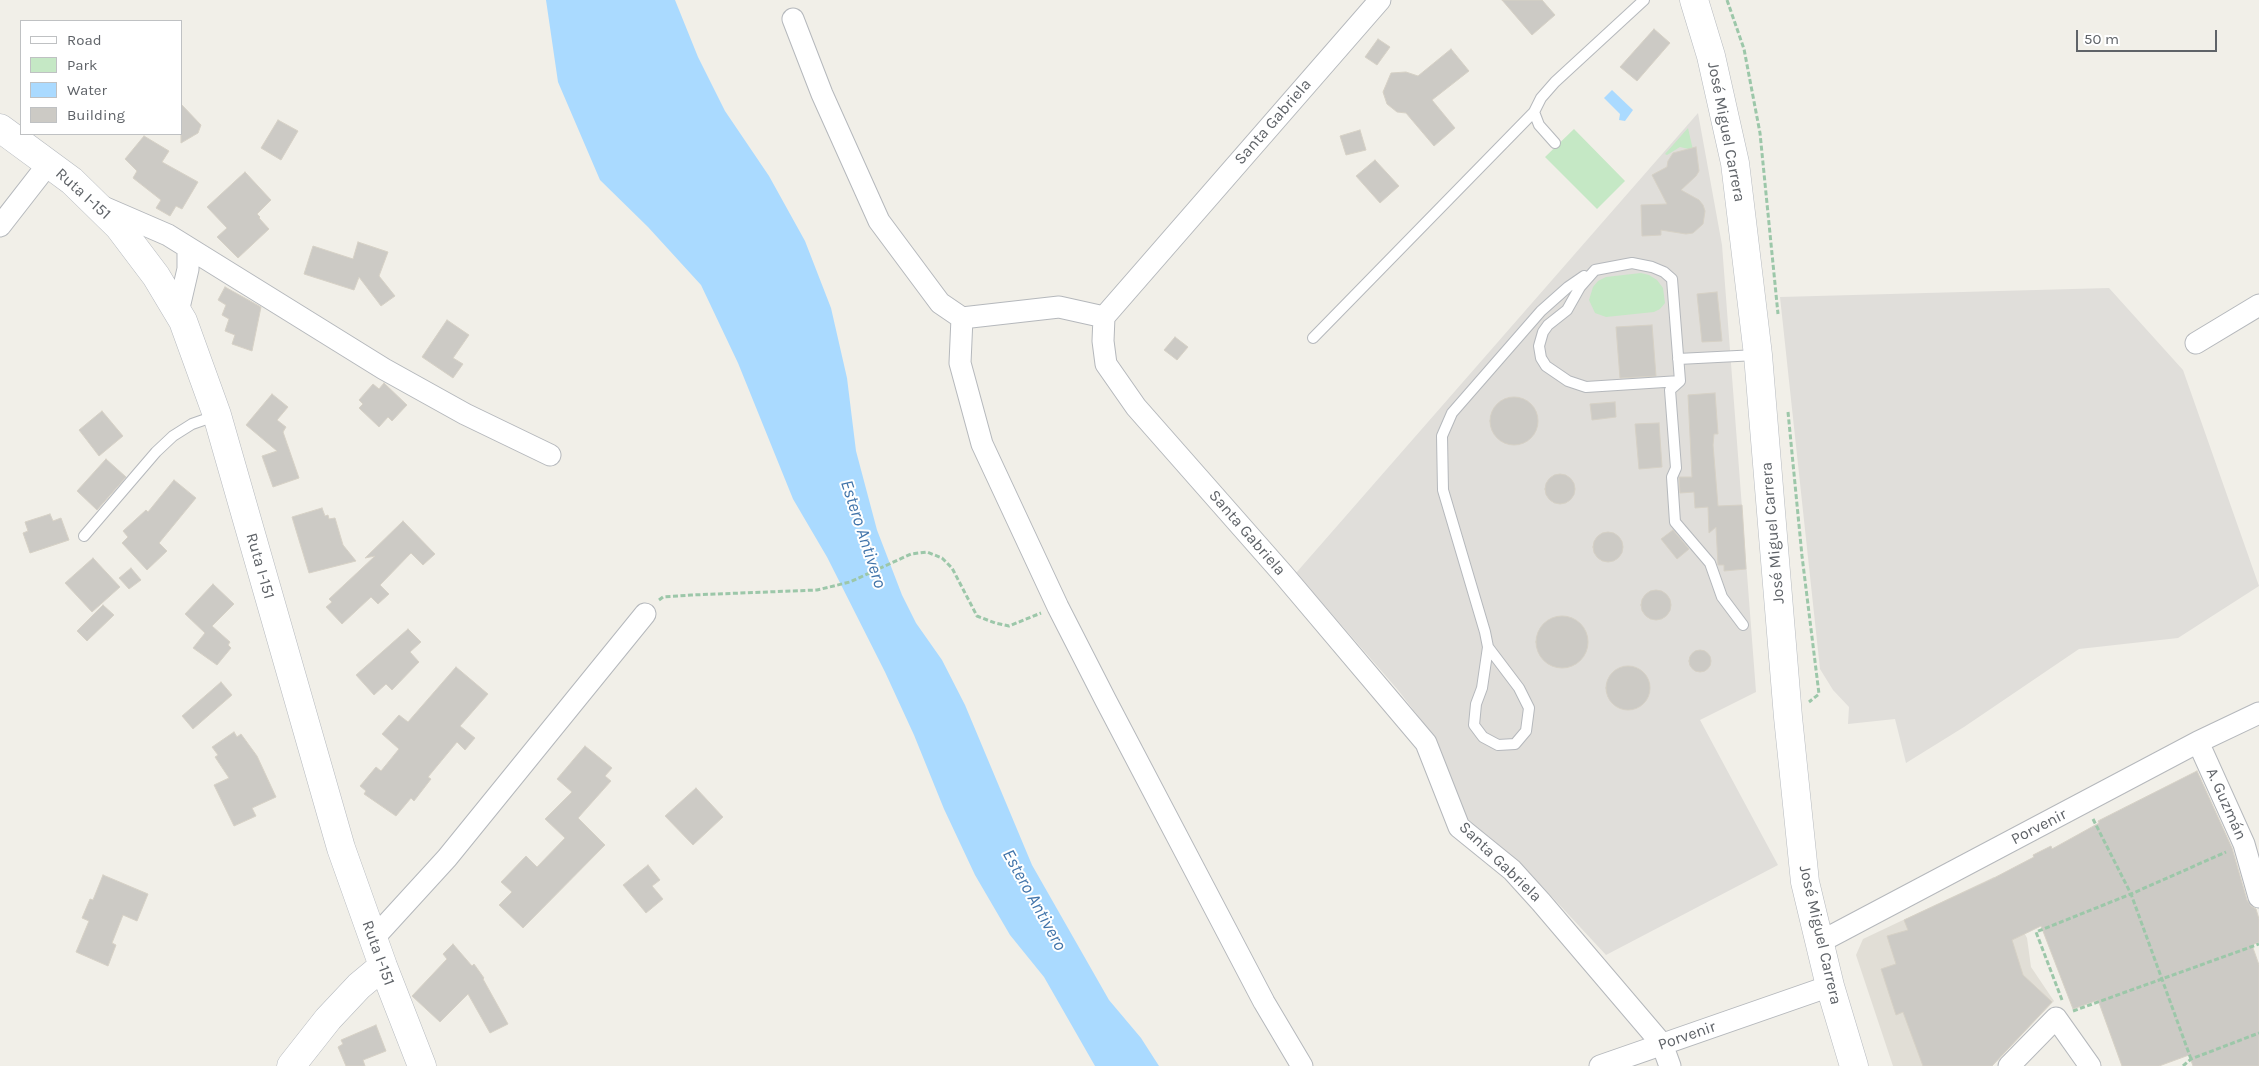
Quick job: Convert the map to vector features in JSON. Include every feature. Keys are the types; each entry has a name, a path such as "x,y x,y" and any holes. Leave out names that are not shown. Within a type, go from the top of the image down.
{"street":[{"name":"Santa Gabriela","path":"1380,0 1104,318 1103,341 1106,364 1136,407 1283,574 1426,743 1459,827 1512,870 1662,1044 1670,1066"},
{"name":"José Miguel Carrera","path":"1694,0 1711,56 1734,163 1758,355 1790,736 1805,882 1830,986 1854,1066"},
{"path":"793,19 822,94 880,221 940,303 962,318 1059,307 1104,318"},
{"name":"Ruta I-151","path":"0,128 49,163 119,227 140,254 178,312 195,349 217,415 342,848 373,939 422,1066"},
{"path":"0,226 49,163"},
{"path":"96,204 168,234 384,369 465,414 550,455"},
{"path":"178,312 188,269 188,248"},
{"path":"2196,343 2259,305"},
{"path":"962,318 960,363 982,444 1058,607 1264,1002 1302,1066"},
{"path":"373,939 446,858 645,614"},
{"name":"Porvenir","path":"1820,942 2198,742 2259,712"},
{"name":"A. Guzmán","path":"2198,742 2244,844 2259,896"},
{"path":"291,1066 328,1019 359,986 383,966"},
{"name":"Porvenir","path":"1600,1066 1830,986"},
{"path":"2009,1066 2056,1018 2090,1066"}],"lane":[{"path":"1314,338 1534,112 1541,98 1555,82 1644,0"},
{"path":"1534,112 1539,125 1555,143"},
{"path":"1488,647 1519,688 1529,708 1526,731 1515,744 1498,745 1483,737 1474,725 1476,704 1482,688 1488,647 1443,490 1442,436 1452,412 1541,311 1568,287 1595,270 1632,263 1652,267 1664,272 1672,280 1680,381"},
{"path":"1595,270 1580,287 1567,310 1548,325 1543,332 1539,346 1541,358 1546,366 1568,381 1586,387 1680,381"},
{"path":"1678,359 1758,355"},
{"path":"1680,381 1670,390 1676,468 1672,477 1675,522 1710,563 1722,597 1743,625"},
{"path":"84,536 156,452 173,436 192,424 217,415"}],"path":[{"path":"645,614 663,597 817,590 850,582 881,566 911,554 928,552 942,558 952,568 977,616 995,624 1009,626 1058,607"},
{"path":"2085,803 2131,894 2191,1059"},
{"path":"2056,1018 2062,999 2036,932 2131,894 2244,844"},
{"path":"2056,1018 2161,978 2259,944"},
{"path":"2184,1066 2191,1059 2259,1033"}],"shaded area":[{"path":"1698,113 1722,245 1756,692 1700,720 1778,865 1606,955 1528,871 1487,840 1472,826 1459,806 1435,738 1398,690 1296,573"},
{"path":"2109,288 2183,370 2259,586 2178,638 2079,649 1964,727 1906,763 1895,719 1848,724 1849,707 1833,690 1820,669 1780,297"},
{"path":"1994,877 2027,938 2031,967 2054,1001 1992,1066 1893,1066 1856,955 1863,939"}],"green space":[{"path":"1688,128 1693,150 1680,147 1667,155 1665,154"},
{"path":"1574,129 1625,181 1597,209 1545,157"},
{"path":"1641,273 1657,280 1663,288 1665,303 1660,309 1654,312 1606,317 1595,313 1589,300 1593,287 1598,281 1606,277"}],"water":[{"name":"Estero Antivero","path":"546,0 675,0 698,57 725,111 769,176 805,241 831,308 847,378 856,451 877,530 902,595 916,623 942,660 965,705 1032,865 1109,1000 1141,1038 1159,1066 1095,1066 1044,977 1010,935 975,875 944,809 914,735 885,672 827,557 793,499 738,363 701,285 648,227 600,180 558,82"},
{"path":"1612,90 1633,110 1625,121 1619,120 1620,114 1604,98"}],"building":[{"path":"1502,0 1542,0 1555,15 1532,35"},
{"path":"1654,29 1670,43 1637,81 1620,67"},
{"path":"1378,39 1390,47 1377,65 1365,57"},
{"path":"1451,49 1469,71 1432,100 1455,128 1434,146 1406,113 1397,112 1387,104 1383,92 1391,73 1406,72 1418,76"},
{"path":"182,105 201,125 198,133 181,143"},
{"path":"278,120 298,131 281,160 261,148"},
{"path":"1360,130 1366,150 1346,155 1340,136"},
{"path":"144,136 169,151 162,162 198,182 182,209 176,206 170,216 156,208 161,200 133,178 137,171 125,159"},
{"path":"1696,147 1699,171 1681,190 1699,200 1703,205 1705,211 1703,224 1693,233 1686,234 1661,230 1661,235 1642,236 1641,205 1667,204 1652,175 1667,167 1673,153"},
{"path":"1375,160 1399,186 1380,203 1356,176"},
{"path":"245,172 271,200 257,214 269,229 238,258 217,237 227,228 207,207"},
{"path":"358,242 388,252 379,276 395,296 381,306 359,277 354,290 304,274 313,246 353,259"},
{"path":"225,287 261,307 252,351 232,344 235,335 225,331 229,319 222,315 226,305 218,300"},
{"path":"1717,292 1722,341 1702,342 1697,294"},
{"path":"447,320 469,335 453,358 463,364 453,378 422,357"},
{"path":"1652,325 1656,376 1620,378 1616,327"},
{"path":"1175,337 1188,347 1177,360 1164,350"},
{"path":"384,383 407,405 392,421 388,417 379,427 359,408 363,404 359,400 373,384 379,389"},
{"path":"1715,393 1718,434 1714,434 1713,445 1718,506 1742,505 1746,569 1724,571 1724,565 1718,565 1716,527 1709,533 1708,507 1695,508 1694,492 1680,493 1679,477 1692,477 1688,395"},
{"path":"272,394 288,407 277,420 286,427 283,432 299,478 273,487 262,456 277,451 246,425"},
{"path":"1514,397 1523,399 1531,404 1536,412 1538,421 1536,430 1531,438 1523,443 1514,445 1505,443 1497,438 1492,430 1490,421 1492,412 1497,404 1505,399"},
{"path":"1615,402 1616,417 1592,420 1590,404"},
{"path":"102,411 123,436 99,456 79,430"},
{"path":"1659,423 1662,467 1639,469 1635,424"},
{"path":"106,459 126,477 97,510 77,491"},
{"path":"1560,474 1566,475 1574,483 1574,495 1566,503 1560,504 1554,503 1546,495 1545,489 1546,483 1554,475"},
{"path":"174,480 196,498 159,543 167,551 147,570 122,543 128,537 123,531 146,510 148,512"},
{"path":"322,508 325,516 328,515 329,519 335,518 343,545 356,561 309,573 292,517"},
{"path":"50,514 53,521 61,518 69,540 30,553 23,533 28,531 25,522"},
{"path":"403,521 435,554 423,565 411,553 380,585 389,594 378,604 371,597 342,624 326,607 332,602 329,599 375,556 365,558"},
{"path":"1673,530 1689,549 1677,559 1661,539"},
{"path":"1608,532 1614,533 1622,541 1622,553 1614,561 1608,562 1602,561 1594,553 1593,547 1594,541 1602,533"},
{"path":"93,558 120,587 92,612 65,583"},
{"path":"131,568 141,580 129,589 119,578"},
{"path":"213,584 234,604 212,626 230,642 228,645 231,648 217,665 193,648 205,633 185,614"},
{"path":"1656,590 1662,591 1670,599 1670,611 1662,619 1656,620 1650,619 1642,611 1641,605 1642,599 1650,591"},
{"path":"103,605 114,615 87,641 77,631"},
{"path":"1557,616 1567,616 1581,623 1588,637 1588,647 1581,661 1567,668 1557,668 1547,664 1540,657 1536,647 1536,637 1540,627 1547,620"},
{"path":"408,629 421,642 410,652 419,662 392,690 386,684 374,695 356,675"},
{"path":"1700,650 1708,653 1711,661 1708,669 1700,672 1692,669 1689,661 1692,653"},
{"path":"1628,666 1640,670 1646,676 1650,688 1646,700 1640,706 1628,710 1616,706 1610,700 1606,688 1610,676 1616,670"},
{"path":"456,667 488,694 460,726 475,738 465,750 457,742 428,777 431,779 414,801 411,798 396,816 364,794 366,791 360,786 376,767 381,771 399,749 382,734 399,715 408,722"},
{"path":"221,682 232,695 193,729 182,716"},
{"path":"234,732 237,737 241,734 257,756 276,797 252,808 256,816 234,826 214,785 229,778 215,757 218,755 212,747"},
{"path":"585,746 612,768 605,776 611,781 578,818 605,845 523,928 499,905 512,892 501,882 526,856 537,867 565,838 545,819 572,792 557,779"},
{"path":"2197,771 2232,848 2247,900 2256,909 2259,919 2259,942 2252,945 2259,965 2259,1066 2193,1066 2189,1055 2159,1066 2122,1066 2098,1000 2073,1009 2041,926 2012,940 2023,975 2052,1002 1992,1066 1923,1066 1903,1012 1896,1015 1881,969 1896,964 1887,936 1908,930 1904,920 1992,879 2051,846 2052,849 2099,823 2098,821"},
{"path":"696,788 723,817 693,845 665,816"},
{"path":"648,865 660,880 652,886 663,899 646,913 623,885"},
{"path":"103,875 148,894 137,921 123,915 112,943 116,945 108,966 76,952 89,921 82,918 90,899 93,900"},
{"path":"453,944 472,966 474,964 484,978 508,1024 490,1033 468,994 440,1022 412,996 447,959 443,954"},
{"path":"376,1025 386,1051 363,1060 365,1066 346,1066 338,1047 343,1044 341,1040"}]}
